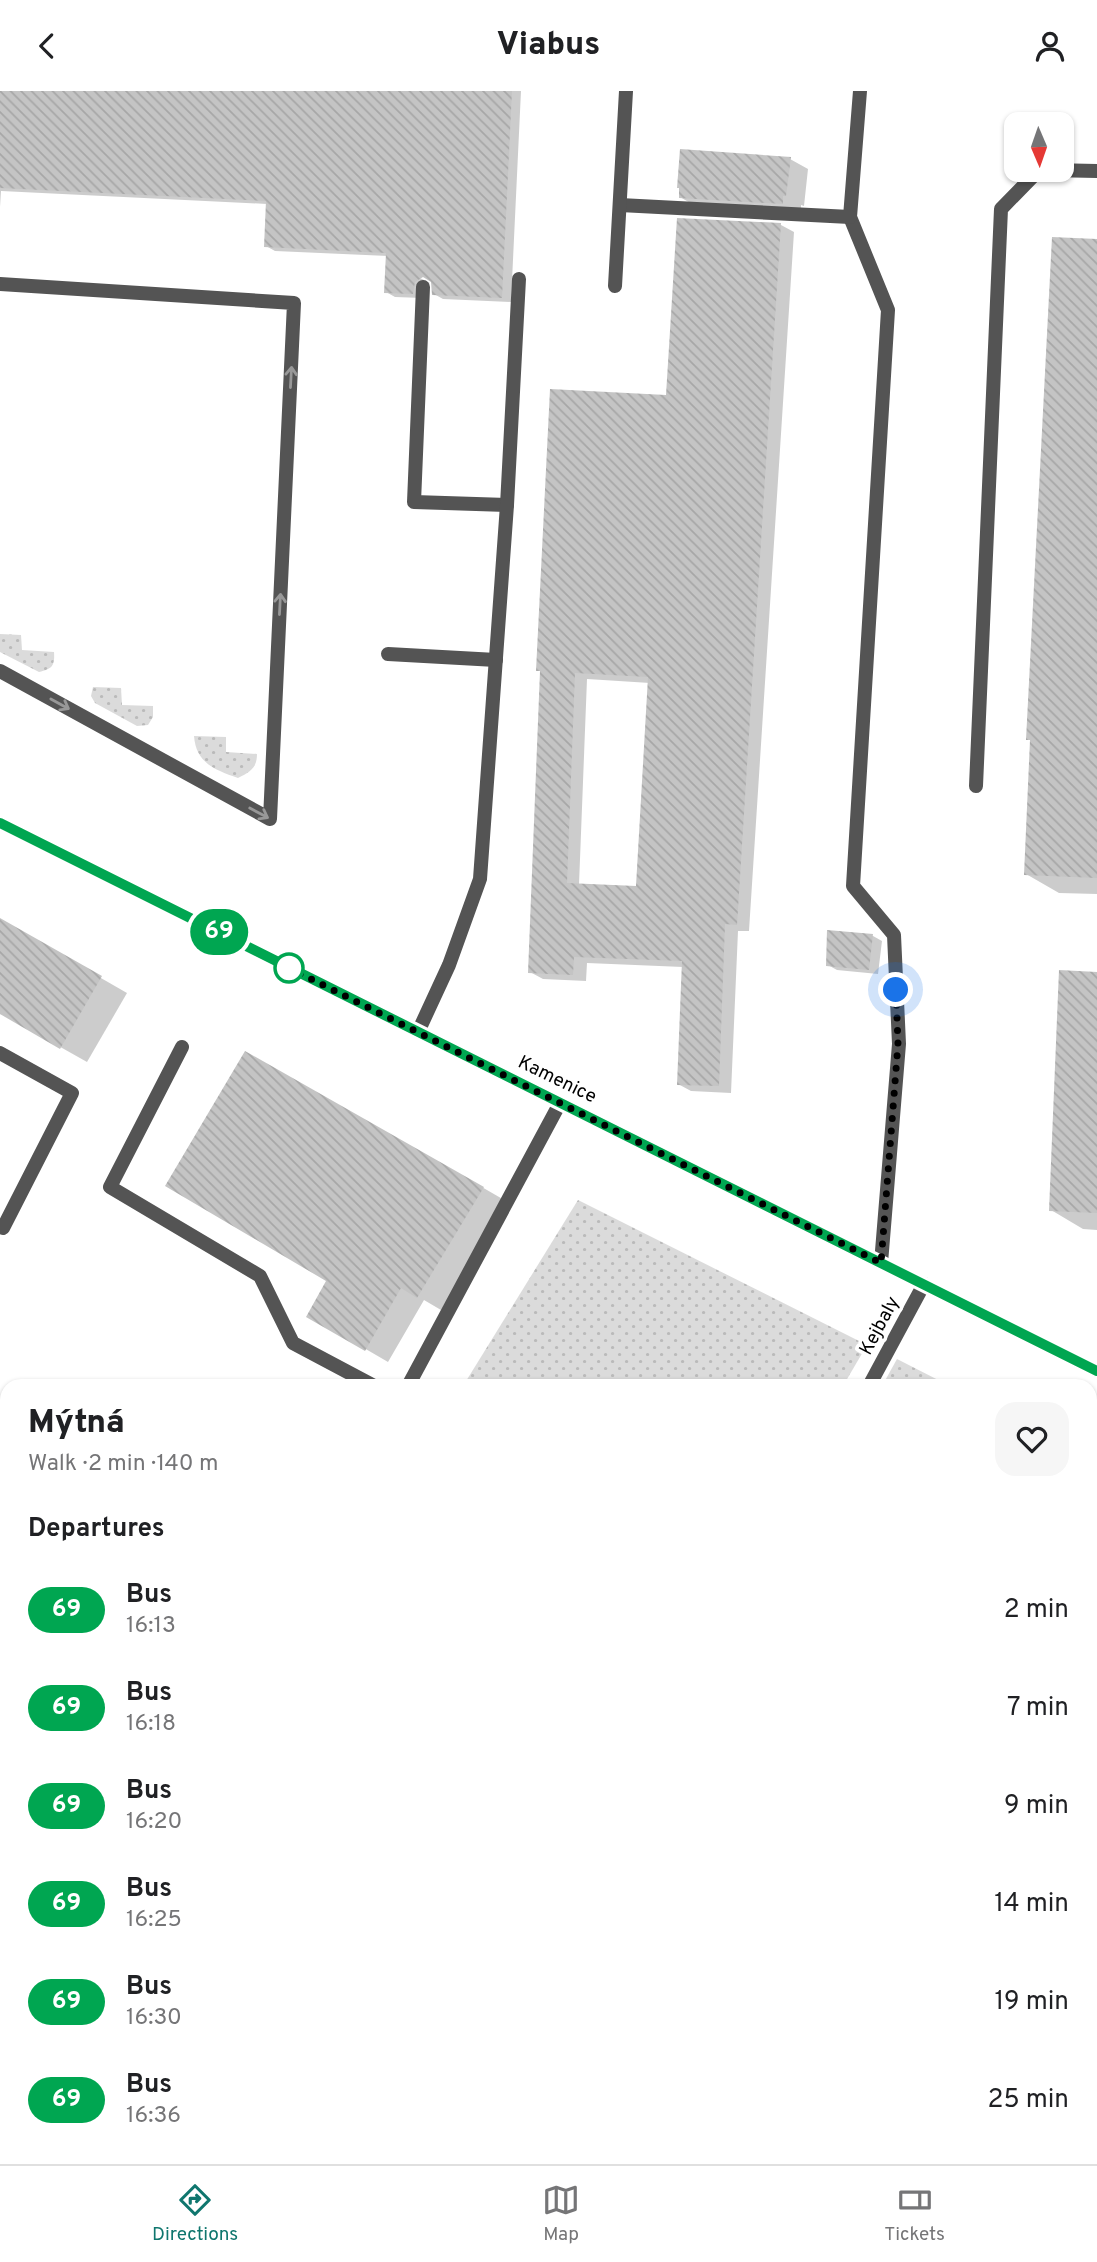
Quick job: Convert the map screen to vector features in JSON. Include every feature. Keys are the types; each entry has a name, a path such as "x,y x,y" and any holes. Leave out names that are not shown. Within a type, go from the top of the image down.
{"street":[{"path":"615,286 626,91"},
{"path":"860,91 850,217 888,310 853,886 894,935 898,1044 881,1263"},
{"path":"1074,171 1097,171"},
{"path":"976,786 1000,209 1027,182"},
{"path":"620,205 850,217"},
{"path":"418,1032 449,965 480,879 507,505 519,279"},
{"path":"0,284 295,303 270,819 0,671"},
{"path":"423,287 414,502 507,505"},
{"path":"388,654 496,660"},
{"name":"Kamenice","path":"0,823 1097,1371"},
{"path":"182,1047 110,1187 260,1276 293,1343 361,1379"},
{"path":"0,1053 72,1093 4,1228 0,1226"},
{"path":"412,1379 560,1103"},
{"name":"Kejbaly","path":"873,1379 924,1284"}],"shaded area":[{"path":"0,634 21,635 22,650 54,652 52,666 39,672 0,652"},
{"path":"93,687 121,688 122,705 153,706 153,717 148,725 137,726 95,703 91,696"},
{"path":"194,736 226,737 226,752 257,754 254,766 238,778 214,768 198,753"},
{"path":"578,1200 867,1345 847,1379 467,1379"},
{"path":"897,1359 936,1379 886,1379"}],"building":[{"path":"0,91 512,91 502,298 432,295 431,282 423,277 415,282 413,294 384,293 386,253 264,247 266,201 0,188"},
{"path":"680,149 791,157 783,204 679,198 677,188"},
{"path":"677,218 781,223 737,925 725,924 719,1086 677,1085 682,961 574,957 573,975 528,973 540,671 536,671 550,389 666,395","holes":["575,673 648,677 636,886 567,883"]},
{"path":"1052,237 1097,239 1097,878 1024,875 1030,740 1026,740"},
{"path":"0,918 102,976 60,1049 0,1014"},
{"path":"827,930 873,934 869,970 826,966"},
{"path":"1059,970 1097,972 1097,1213 1049,1211"},
{"path":"245,1051 484,1187 417,1298 401,1288 365,1351 306,1317 326,1281 165,1186"}],"bus line":[{"name":"69","path":"0,823 1097,1371"}],"route":[{"path":"289,968 881,1263 898,1044 896,990"}]}
